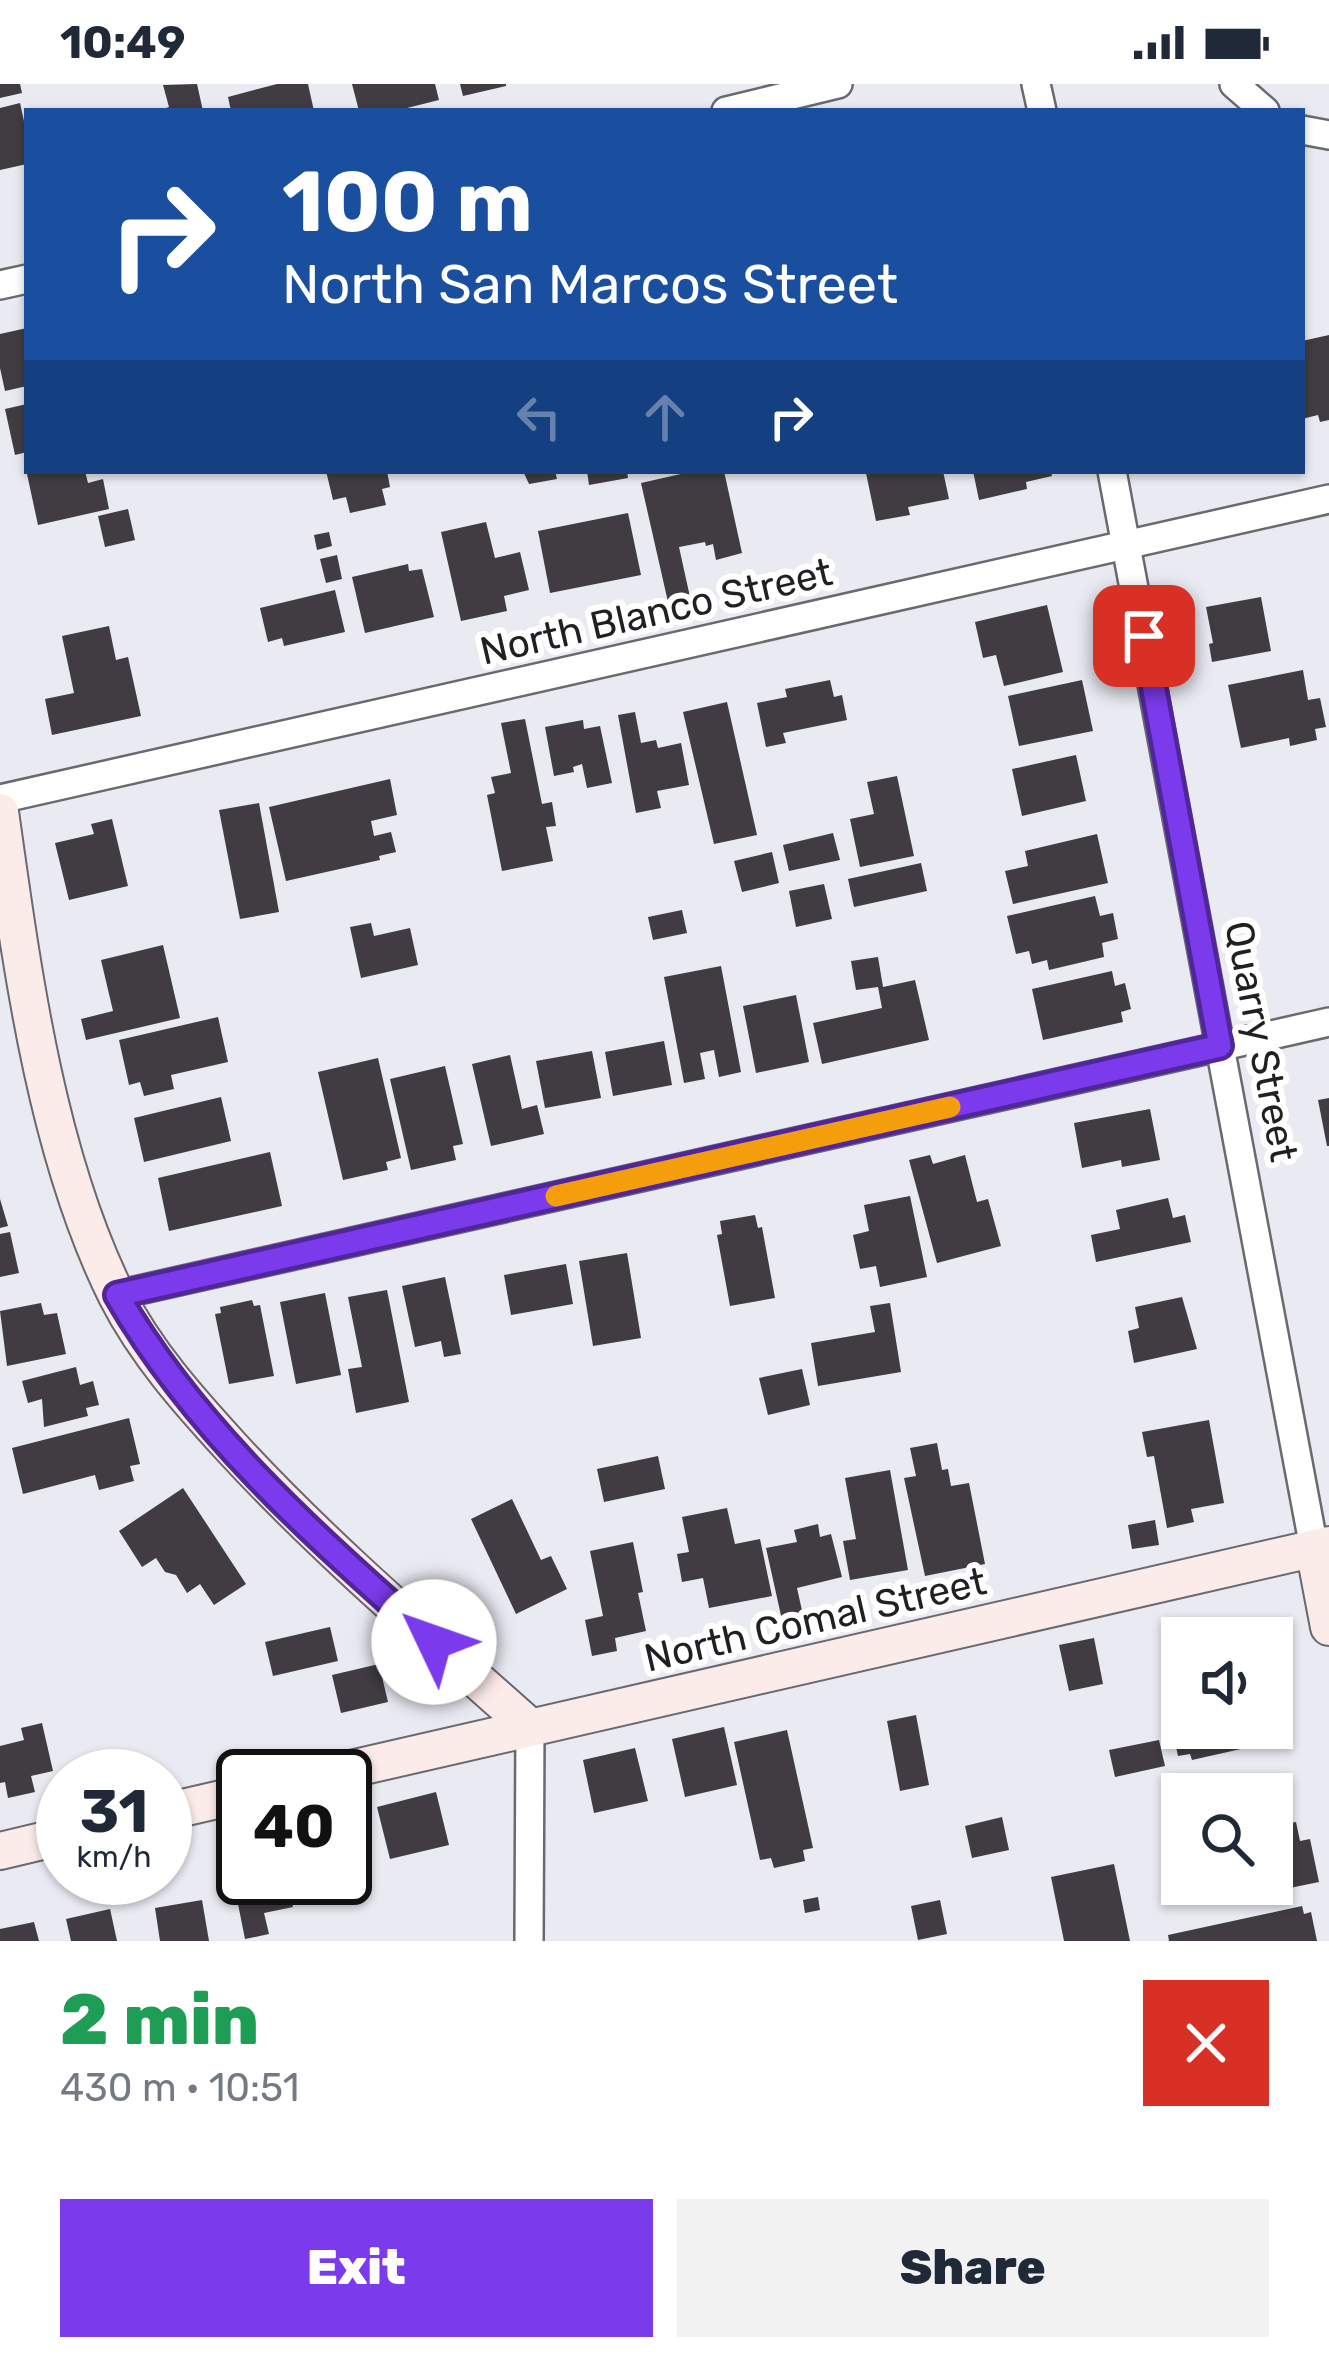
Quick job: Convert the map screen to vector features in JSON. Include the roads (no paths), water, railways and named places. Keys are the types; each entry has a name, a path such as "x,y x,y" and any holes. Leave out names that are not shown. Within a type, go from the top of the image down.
{"street":[{"path":"738,108 838,84"},
{"path":"1234,84 1262,108"},
{"name":"Quarry Street","path":"1113,474 1220,1046 1322,1547 1329,1627"},
{"name":"North Blanco Street","path":"0,799 1329,500"},
{"path":"0,812 42,1060 91,1234 117,1295 146,1346 196,1409 307,1529 530,1727 529,1941"},
{"path":"117,1295 1329,1022"},
{"name":"North Comal Street","path":"372,1764 1322,1547"},
{"path":"0,1851 36,1842"}]}
